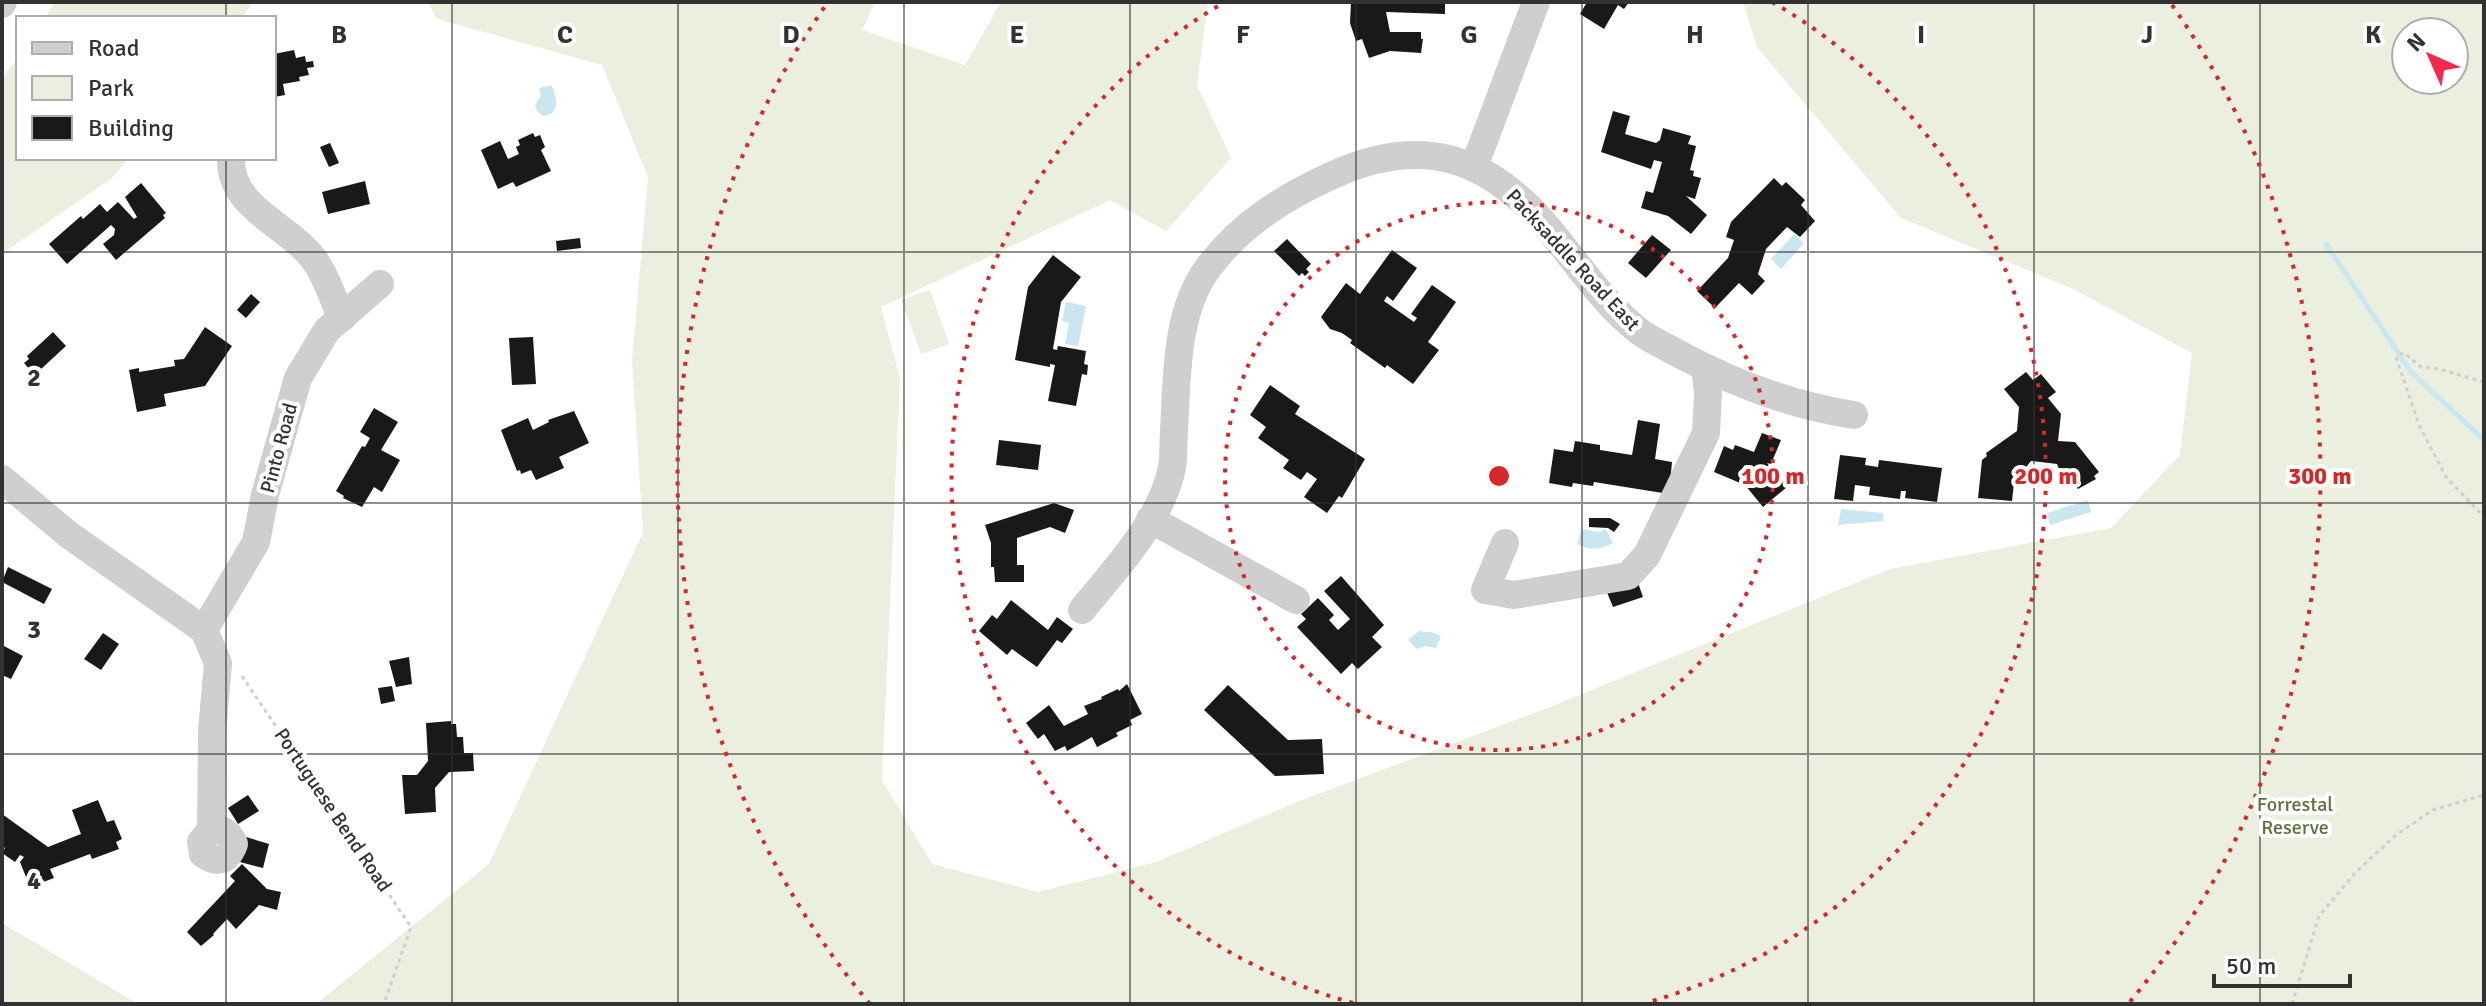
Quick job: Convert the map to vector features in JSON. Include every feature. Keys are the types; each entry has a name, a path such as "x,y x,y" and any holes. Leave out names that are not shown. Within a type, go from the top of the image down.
{"street":[{"path":"1474,167 1536,2"},
{"name":"Packsaddle Road East","path":"1082,610 1118,567 1162,497 1172,467 1186,317 1201,278 1244,227 1290,197 1361,163 1404,154 1440,157 1474,167 1525,203 1585,277 1644,335 1705,368 1821,410 1854,415"},
{"path":"232,160 242,197 289,234 316,261 342,318"},
{"name":"Pinto Road","path":"204,630 256,542 265,495 298,378 327,330 380,284"},
{"path":"1505,543 1485,590 1514,595 1628,576 1647,555 1706,433 1708,393 1705,368"},
{"path":"2,479 69,535 204,630 218,663 212,731 211,830"},
{"path":"1150,519 1296,600"}],"path":[{"path":"2484,382 2421,367 2404,353 2396,357 2419,425 2446,477 2484,517"},
{"name":"Portuguese Bend Road","path":"242,677 411,927 384,1004"},
{"path":"2292,1004 2319,916 2357,871 2396,835 2433,810 2484,795"}],"green space":[{"path":"54,2 254,2 243,16 46,16"},
{"name":"Forrestal Reserve","path":"428,2 875,2 862,30 965,65 1001,2 1208,2 1197,85 1231,158 1166,231 1110,200 881,307 900,379 882,780 932,864 1038,892 1156,862 1297,802 1547,708 1890,569 2111,528 2180,455 2192,353 2071,288 1901,218 1757,47 1743,2 2484,2 2484,1004 316,1004 489,864 643,532 632,361 648,177 602,65 437,19"},
{"path":"16,60 16,160 127,160 112,178 2,254 2,78"},
{"path":"930,290 949,344 921,354 901,300"},
{"path":"2,923 138,1004 2,1004"}],"water":[{"path":"551,85 555,108 549,115 543,116 535,105 541,96 539,88"},
{"path":"1794,234 1804,243 1781,269 1771,259"},
{"path":"1066,302 1086,306 1078,346 1065,344 1069,323 1062,321"},
{"path":"2088,500 2091,512 2050,525 2047,513"},
{"path":"1841,509 1883,513 1884,521 1838,525"},
{"path":"1582,529 1599,532 1606,529 1613,543 1595,549 1577,544"},
{"path":"1419,631 1441,636 1436,648 1426,646 1417,649 1408,640"}],"building":[{"path":"1351,2 1445,2 1445,14 1386,12 1390,32 1421,32 1421,53 1390,51 1369,58 1362,39 1356,41 1350,23"},
{"path":"1587,2 1629,2 1624,9 1618,5 1604,29 1580,14"},
{"path":"294,50 296,58 305,56 306,62 313,61 314,67 307,68 309,75 299,77 300,81 283,84 285,95 276,97 276,54"},
{"path":"1613,111 1630,116 1625,134 1656,143 1663,128 1691,136 1688,144 1696,146 1690,170 1694,171 1693,176 1701,178 1695,199 1686,196 1707,215 1691,234 1668,216 1641,208 1646,191 1653,193 1662,162 1654,160 1651,169 1601,152"},
{"path":"533,133 535,137 540,135 545,147 541,150 551,171 516,187 513,182 498,189 481,150 500,141 508,159 519,154 516,147 520,145 518,140"},
{"path":"330,143 339,163 329,167 320,147"},
{"path":"1774,178 1782,186 1786,182 1805,200 1801,205 1815,221 1800,237 1787,227 1766,249 1758,274 1765,281 1752,295 1739,283 1715,308 1697,291 1728,258 1734,240 1726,237 1731,222"},
{"path":"365,181 370,204 328,214 322,192"},
{"path":"141,183 166,213 163,215 165,218 116,260 103,244 114,235 115,229 111,225 67,264 49,244 100,204 107,212 118,202 134,219 137,217 125,197"},
{"path":"1652,235 1671,250 1646,278 1628,263"},
{"path":"580,238 581,248 557,251 556,241"},
{"path":"1287,239 1311,264 1305,276 1302,273 1299,276 1274,251"},
{"path":"1392,250 1417,268 1393,301 1387,296 1384,301 1414,322 1417,318 1411,314 1432,285 1456,302 1428,342 1439,350 1413,384 1350,343 1352,340 1342,333 1330,329 1321,317 1346,283 1360,294"},
{"path":"1053,255 1081,277 1061,302 1053,349 1057,350 1058,346 1086,351 1084,364 1088,365 1087,375 1082,374 1076,406 1048,401 1055,365 1050,364 1050,367 1015,360 1028,287"},
{"path":"251,294 260,302 246,318 237,310"},
{"path":"205,327 232,346 205,386 164,394 166,406 137,412 129,370 139,368 139,372 175,366 174,360 184,359"},
{"path":"53,332 66,346 40,370 37,367 32,372 24,363 29,359 27,356"},
{"path":"533,337 536,384 512,385 509,338"},
{"path":"2026,372 2033,380 2041,374 2056,392 2048,398 2061,414 2058,441 2075,442 2099,472 2094,476 2096,479 2078,489 2061,474 2057,464 2031,461 2022,472 2015,474 2012,501 1978,498 1982,460 1986,453 2017,431 2019,407 2004,389"},
{"path":"1270,385 1300,406 1295,414 1365,459 1342,498 1339,496 1327,513 1304,497 1317,479 1307,472 1301,480 1283,468 1289,460 1258,438 1266,427 1250,415"},
{"path":"374,408 398,422 381,450 400,460 382,492 374,487 362,507 336,491 362,446 365,447 370,438 360,432"},
{"path":"574,411 589,443 559,457 564,468 536,480 531,470 521,474 520,470 517,471 501,430 528,418 533,430 548,420"},
{"path":"1638,420 1660,424 1655,459 1672,462 1669,494 1594,482 1593,486 1573,483 1572,487 1549,483 1554,449 1573,452 1575,441 1600,445 1600,450 1632,455"},
{"path":"1762,433 1781,440 1771,464 1767,463 1787,487 1763,507 1745,485 1714,472 1724,446 1733,450 1735,445 1754,452"},
{"path":"999,440 1041,445 1038,470 996,465"},
{"path":"1840,455 1866,458 1865,465 1878,467 1879,460 1942,468 1937,502 1905,498 1906,491 1901,491 1900,499 1869,495 1870,487 1855,485 1853,501 1834,499"},
{"path":"1054,503 1074,510 1065,533 1050,527 1017,538 1017,565 1024,565 1024,582 995,582 994,567 991,567 991,543 985,525"},
{"path":"1589,518 1610,518 1620,524 1614,532 1608,528 1589,527"},
{"path":"8,567 52,589 44,604 2,582"},
{"path":"1341,576 1384,625 1372,637 1382,647 1358,669 1352,663 1341,674 1297,627 1306,619 1301,614 1318,598 1334,615 1329,620 1338,630 1350,619 1324,591"},
{"path":"1637,580 1643,597 1613,607 1606,590"},
{"path":"1011,600 1048,630 1057,617 1073,629 1062,643 1057,640 1037,667 1012,649 1007,655 979,631 992,615 997,619"},
{"path":"103,633 119,644 101,670 84,659"},
{"path":"2,645 23,656 11,679 2,675"},
{"path":"409,657 412,684 396,687 389,661"},
{"path":"1127,684 1142,714 1130,720 1132,725 1116,733 1118,736 1097,747 1092,737 1067,751 1065,746 1055,751 1044,734 1038,739 1026,723 1049,705 1064,726 1088,714 1084,706 1119,691"},
{"path":"1228,685 1288,740 1322,739 1324,774 1275,776 1204,710"},
{"path":"392,686 395,701 381,704 378,688"},
{"path":"451,721 451,724 456,724 457,737 463,737 464,753 473,753 474,771 449,772 435,788 436,812 405,814 402,775 417,775 428,761 426,723"},
{"path":"248,795 259,811 238,824 228,808"},
{"path":"98,800 107,822 114,820 122,839 116,842 119,849 92,859 90,854 50,869 54,878 30,887 20,862 24,857 20,855 15,862 2,853 5,848 2,846 2,814 48,847 81,834 72,810"},
{"path":"246,837 269,844 263,868 240,862"},
{"path":"242,864 267,889 281,892 277,910 259,905 236,929 227,919 201,946 187,932 235,881 230,876"}],"waterway":[{"path":"2326,244 2411,372 2484,440"}]}
